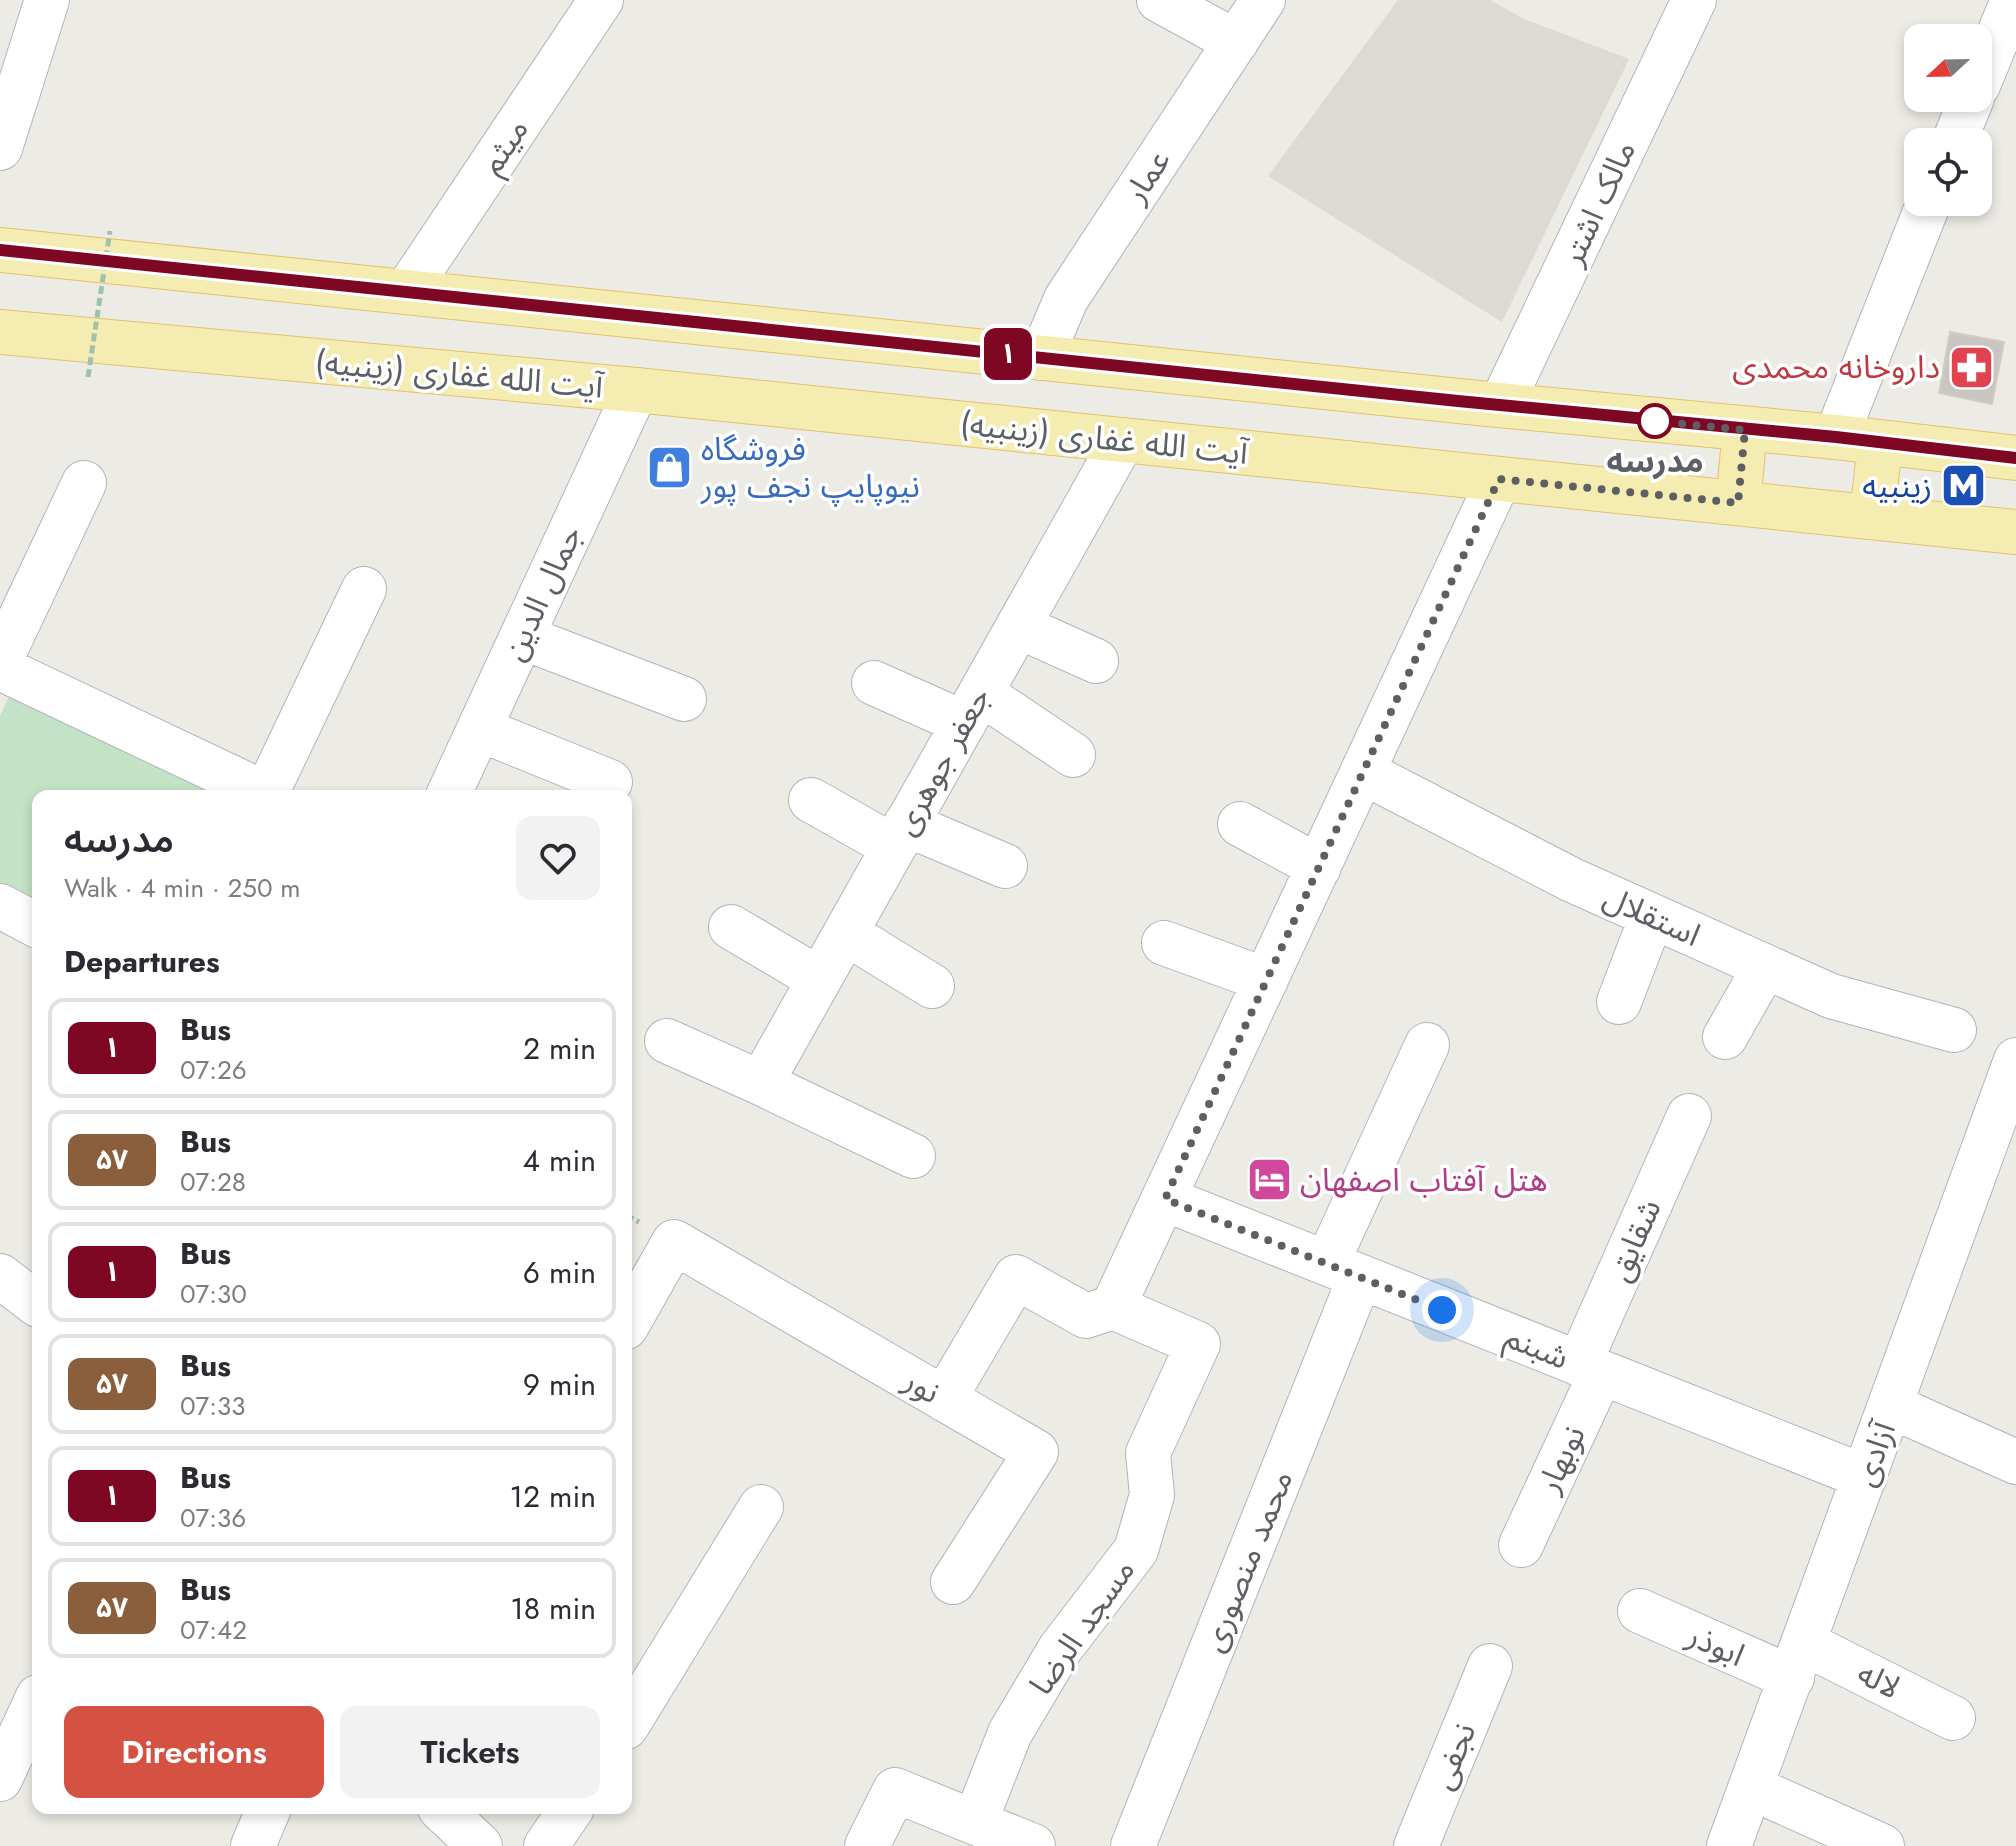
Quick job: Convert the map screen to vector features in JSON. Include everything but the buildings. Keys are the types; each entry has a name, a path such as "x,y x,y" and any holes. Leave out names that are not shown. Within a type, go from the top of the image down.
{"main road":[{"path":"0,250 1836,437 2016,458"},
{"name":"آیت الله غفاری (زینبیه)","path":"0,332 636,390 2016,532"},
{"path":"1738,503 1745,430"},
{"path":"1872,517 1880,443"}],"street":[{"path":"0,148 47,0"},
{"name":"میثم","path":"406,292 601,0"},
{"path":"1159,0 1236,42"},
{"name":"عمار","path":"1041,358 1066,299 1263,0"},
{"name":"مالک اشتر","path":"1501,405 1694,0"},
{"path":"1992,51 2013,0"},
{"path":"1836,437 1923,216"},
{"name":"جمال الدین","path":"451,790 636,390"},
{"name":"جعفر جوهری","path":"761,1083 1123,440"},
{"path":"1113,1307 1499,479"},
{"path":"0,661 84,483"},
{"path":"267,790 364,589"},
{"path":"1018,626 1096,661"},
{"path":"522,637 684,699"},
{"path":"0,668 255,790"},
{"path":"874,683 973,708 1073,755"},
{"path":"479,729 610,782"},
{"name":"استقلال","path":"1363,772 1572,880 1831,996 1954,1030"},
{"path":"811,800 900,836 1005,866"},
{"path":"1240,824 1319,867"},
{"path":"0,906 32,923"},
{"path":"1619,1002 1652,916"},
{"path":"731,927 819,979"},
{"path":"846,933 932,986"},
{"path":"1164,943 1266,980"},
{"path":"1725,1037 1765,967"},
{"path":"667,1041 913,1156"},
{"name":"محمد منصوری","path":"1133,1846 1427,1045"},
{"name":"آزادی","path":"1729,1846 2016,1060"},
{"name":"شقایق","path":"1590,1368 1689,1116"},
{"name":"شبنم","path":"1165,1199 1865,1477"},
{"name":"نور","path":"632,1316 674,1242 1036,1452 953,1582"},
{"path":"0,1276 32,1300"},
{"name":"مسجد الرضا","path":"944,1399 1016,1277 1086,1316 1113,1307 1198,1344 1148,1453 1152,1495 1136,1550 1060,1649 1017,1721 975,1822"},
{"name":"نوبهار","path":"1521,1545 1590,1368"},
{"path":"1891,1406 2016,1462"},
{"path":"632,1717 761,1507"},
{"name":"ابوذر","path":"1640,1611 1798,1660"},
{"name":"لاله","path":"1798,1660 1953,1718"},
{"name":"نجفی","path":"1416,1846 1490,1666"},
{"path":"0,1779 32,1710"},
{"path":"1752,1788 1882,1846"},
{"path":"867,1846 895,1790 1033,1846"},
{"path":"253,1846 266,1814"},
{"path":"446,1814 480,1846"},
{"path":"546,1846 568,1814"}],"path":[{"path":"88,377 110,231"}],"shaded area":[{"path":"1398,0 1490,0 1524,19 1629,59 1502,322 1268,176"}],"green space":[{"path":"11,692 204,790 32,790 32,906 0,889 0,716"}],"bus line":[{"name":"۱","path":"0,250 1458,401 1836,437 2016,458"}],"place":[{"name":"داروخانه محمدی","path":"1971,367"},
{"name":"مدرسه","path":"1655,421"},
{"name":"فروشگاه نیوپایپ نجف پور","path":"670,467"},
{"name":"زینبیه","path":"1963,486"},
{"name":"هتل آفتاب اصفهان","path":"1269,1180"}],"route":[{"path":"1442,1310 1165,1199 1499,479 1738,503 1745,430 1644,420 1655,421"}]}
